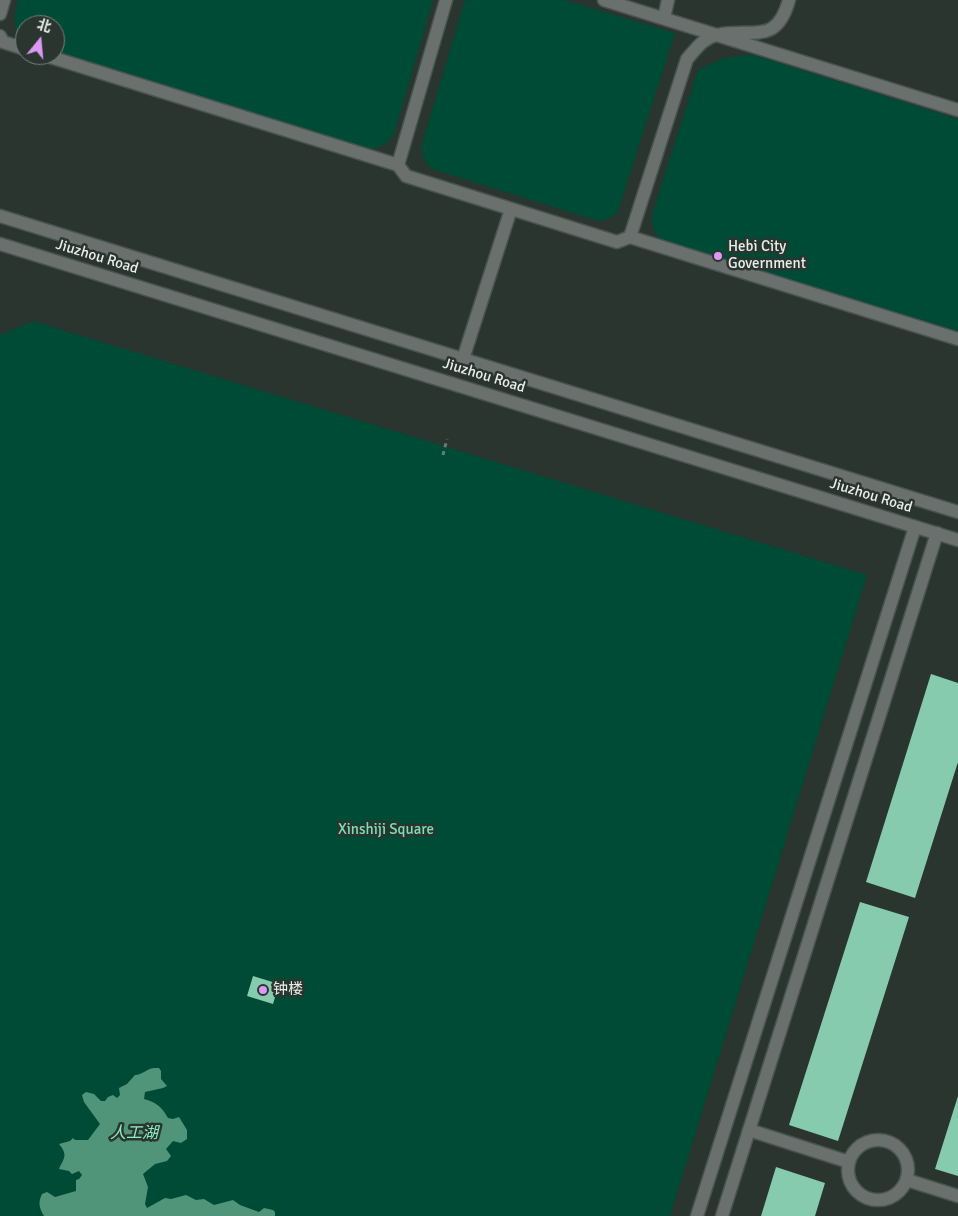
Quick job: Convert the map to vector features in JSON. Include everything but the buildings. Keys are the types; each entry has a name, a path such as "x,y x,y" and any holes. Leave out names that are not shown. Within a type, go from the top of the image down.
{"street":[{"path":"0,14 4,0"},
{"path":"398,165 446,0"},
{"path":"604,0 958,110"},
{"path":"664,18 668,0"},
{"path":"630,238 687,59 700,43 716,35 763,33 775,27 787,8 789,0"},
{"path":"0,36 3,42 15,46"},
{"path":"65,62 398,165 406,176 617,242 630,238 958,339"},
{"path":"463,359 511,209"},
{"name":"Jiuzhou Road","path":"0,216 958,512"},
{"name":"Jiuzhou Road","path":"0,244 958,540"},
{"path":"697,1216 914,527"},
{"path":"722,1216 937,533"},
{"path":"749,1130 849,1162"},
{"path":"887,1141 903,1153 907,1161 907,1180 896,1195 887,1199 869,1199 860,1195 854,1188 848,1171 849,1162 859,1147 867,1142 887,1141"},
{"path":"907,1180 958,1196"}],"path":[{"path":"443,455 447,439"}],"green space":[{"path":"18,0 433,0 394,134 385,145 368,150 65,54 65,15 15,14"},
{"path":"465,0 564,0 675,33 617,214 608,219 598,221 432,169 427,165 421,147"},
{"path":"748,55 757,56 958,119 958,331 678,246 666,242 655,234 652,215 698,70 724,58"},
{"name":"Xinshiji Square","path":"33,321 867,575 670,1216 0,1216 0,335"}],"water":[{"name":"人工湖","path":"159,1068 161,1079 167,1086 145,1092 144,1099 158,1106 168,1118 179,1117 187,1130 187,1139 181,1143 173,1141 166,1149 171,1156 167,1161 155,1164 143,1174 148,1187 145,1204 147,1208 165,1198 171,1199 186,1195 196,1200 204,1199 214,1205 233,1200 240,1205 259,1212 264,1208 273,1210 275,1216 44,1216 40,1205 42,1194 47,1192 55,1197 76,1191 76,1180 82,1175 79,1171 72,1174 69,1171 59,1169 64,1152 59,1144 70,1141 73,1138 75,1140 88,1140 100,1124 84,1102 82,1095 86,1092 94,1094 101,1101 105,1101 113,1095 117,1098 120,1095 119,1088 127,1084 135,1075"}],"place":[{"name":"Hebi City Government","path":"718,256"},
{"name":"钟楼","path":"263,990"}]}
